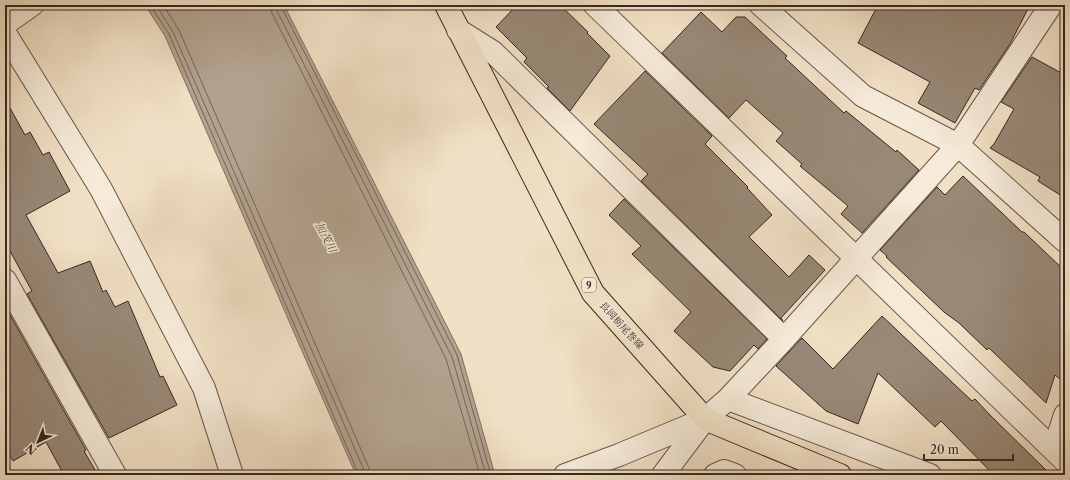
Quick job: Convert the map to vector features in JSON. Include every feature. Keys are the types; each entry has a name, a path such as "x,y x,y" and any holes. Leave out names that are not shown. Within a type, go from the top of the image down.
{"main road":[{"name":"長岡栃尾巻線","path":"446,5 593,293 705,419 835,473"}],"street":[{"path":"595,5 1059,455"},
{"path":"762,5 863,96 958,145 1065,241"},
{"path":"663,475 705,419 728,399 784,339 958,145 1051,5"},
{"path":"15,19 204,388 232,475"},
{"path":"458,30 493,52 784,339"},
{"path":"5,280 115,475"},
{"path":"728,399 930,475"},
{"path":"1059,455 1065,415"},
{"path":"565,475 705,419"},
{"path":"715,475 724,472 736,475"}],"water":[{"name":"加茂川","path":"145,5 284,5 461,354 495,475 356,475 165,36"}],"building":[{"path":"517,5 560,5 610,56 570,111 524,62 527,58 496,27"},
{"path":"878,5 1030,5 1010,44 979,90 975,88 955,123 918,103 930,82 858,43"},
{"path":"701,12 722,32 736,17 745,17 787,56 785,58 844,113 846,111 896,152 897,150 919,170 862,233 841,214 848,206 800,166 802,164 776,141 783,133 746,100 729,118 662,53"},
{"path":"1032,57 1065,75 1065,198 1038,181 1040,177 990,148 994,144 1014,109 1001,102"},
{"path":"645,71 712,136 705,144 748,187 747,188 772,215 749,237 789,277 809,255 825,270 781,318 783,321 641,181 648,174 594,124"},
{"path":"5,99 25,135 30,132 43,155 49,152 70,191 26,215 58,273 90,261 103,292 106,290 115,307 128,301 160,377 163,376 177,405 109,438 27,294 32,291 5,242"},
{"path":"963,176 1065,271 1065,383 1055,375 1046,403 989,348 987,350 959,323 944,312 880,250 937,187 945,195"},
{"path":"624,199 767,339 758,349 754,345 730,371 713,367 674,331 691,312 632,254 641,246 609,215"},
{"path":"5,306 86,450 84,451 98,475 64,475 46,442 13,461 5,446"},
{"path":"882,316 972,401 975,399 1051,475 994,475 941,421 935,427 878,373 858,424 826,411 776,366 802,338 833,369"}]}
